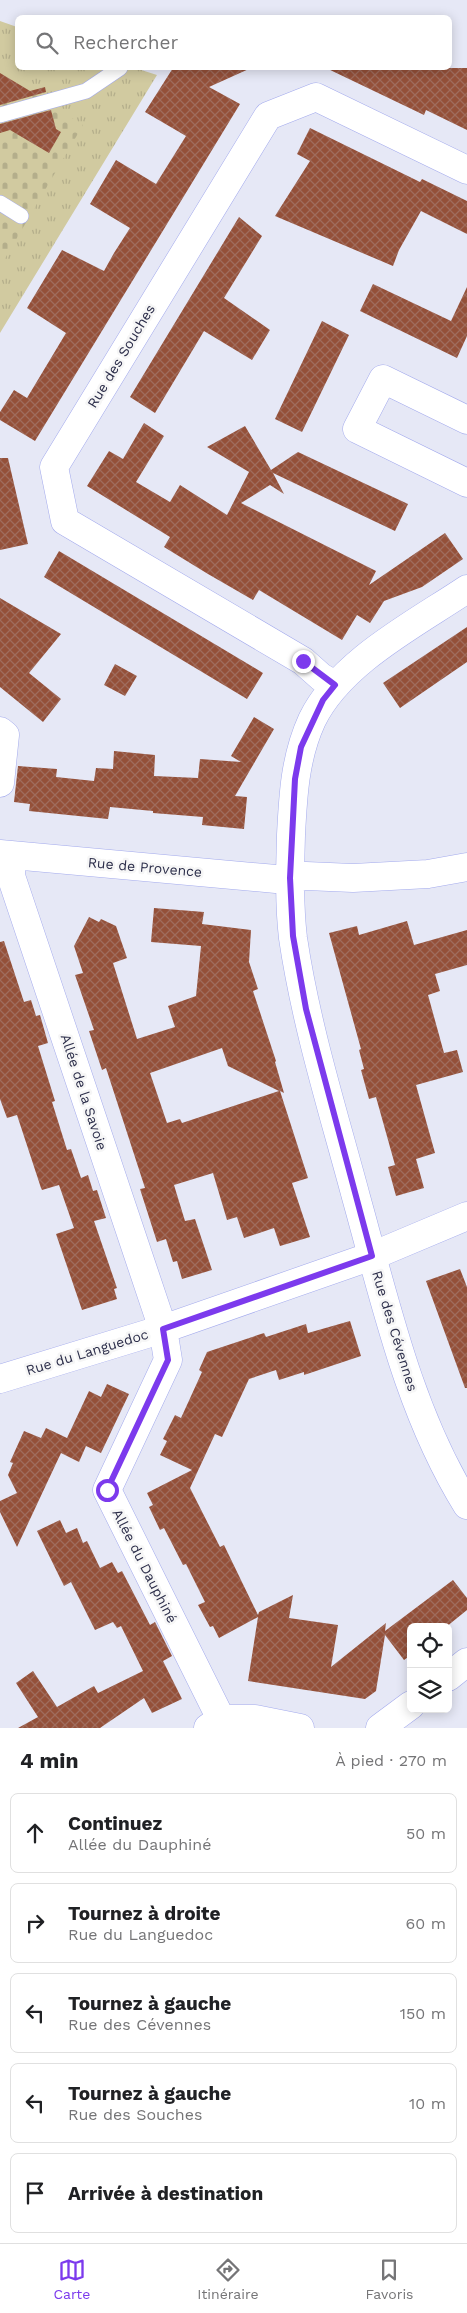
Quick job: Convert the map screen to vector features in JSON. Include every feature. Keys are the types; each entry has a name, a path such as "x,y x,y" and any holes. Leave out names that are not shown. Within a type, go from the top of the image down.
{"street":[{"name":"Rue des Souches","path":"335,685 303,661 65,521 54,467 268,116 316,97 467,170"},
{"path":"467,420 383,379 357,429 467,484"},
{"name":"Rue des Cévennes","path":"467,590 377,649 335,685 323,700 301,747 292,812 290,878 293,936 306,1009 372,1256 414,1394 449,1476 467,1505"},
{"path":"0,731 5,735 0,783"},
{"name":"Rue de Provence","path":"6,854 290,878 306,876 353,878 428,874 467,867"},
{"name":"Allée de la Savoie","path":"6,854 163,1329"},
{"name":"Rue du Languedoc","path":"0,1380 163,1329 372,1256 467,1216"},
{"name":"Allée du Dauphiné","path":"163,1329 168,1360 107,1490 215,1723"},
{"path":"452,1674 467,1662"},
{"path":"380,1728 407,1708"},
{"path":"215,1723 255,1719 300,1728"}],"lane":[{"path":"0,115 86,91 117,70"},
{"path":"1,205 22,216"}],"green space":[{"path":"0,21 15,26 15,70 141,70 157,75 0,333"},
{"path":"0,73 83,125 0,267"}],"building":[{"path":"452,68 467,68 467,130 426,110 424,115 330,70 452,70"},
{"path":"172,70 247,70 209,87 240,104 35,441 0,420 0,412 14,390 27,398 66,333 27,308 62,250 104,271 130,228 90,204 116,160 156,184 186,136 145,112"},
{"path":"0,73 30,91 45,87 46,92 0,105"},
{"path":"51,110 56,129 61,132 49,153 10,130 0,133 0,124"},
{"path":"310,128 420,182 422,179 467,201 467,234 421,211 399,250 393,266 275,216 310,161 297,154"},
{"path":"239,217 262,236 224,298 270,330 252,360 204,331 155,413 130,397"},
{"path":"373,284 451,321 467,287 467,336 457,358 360,311"},
{"path":"322,321 349,335 302,432 275,419"},
{"path":"144,423 164,436 136,482 170,502 180,485 227,515 249,472 207,447 245,426 271,470 298,452 408,504 395,531 273,473 284,494 270,485 241,503 376,571 369,585 445,533 463,559 422,587 384,601 370,623 357,615 342,640 259,590 253,600 208,574 164,547 170,537 87,486 109,451 123,459"},
{"path":"0,458 8,458 28,544 0,550"},
{"path":"59,551 263,673 247,699 44,577"},
{"path":"0,598 61,634 29,673 61,699 43,722 0,687"},
{"path":"467,627 467,662 400,708 383,683"},
{"path":"115,664 137,676 125,696 104,685"},
{"path":"254,717 274,729 235,796 247,797 244,829 202,825 203,817 153,813 153,811 110,807 108,819 29,811 30,804 14,802 18,766 57,769 56,777 94,781 96,768 113,769 114,751 155,755 154,776 198,778 200,759 241,762 231,756"},
{"path":"154,908 204,912 202,924 251,930 249,962 258,989 253,991 276,1061 284,1093 280,1091 308,1178 292,1183 310,1237 280,1246 274,1228 244,1238 237,1217 227,1220 213,1173 174,1185 185,1221 195,1219 212,1270 182,1279 177,1261 173,1262 166,1239 157,1242 140,1189 145,1188 106,1068 102,1070 89,1031 94,1030 75,975 83,973 74,946 89,917 99,922 101,919 116,926 127,958 113,963 137,1039 175,1027 168,1006 196,996 201,946 151,942","holes":["222,1048 228,1066 279,1091 182,1123 180,1119 167,1123 150,1073"]},
{"path":"407,921 414,945 467,930 467,965 435,974 440,991 428,995 444,1053 457,1050 463,1072 416,1085 435,1153 416,1159 424,1188 396,1196 388,1167 395,1165 376,1097 369,1099 361,1070 364,1069 359,1050 361,1049 329,933 357,926 359,935"},
{"path":"4,941 24,1002 31,1000 36,1016 40,1015 48,1043 38,1046 55,1101 52,1102 67,1150 71,1149 81,1178 88,1175 93,1191 97,1190 106,1218 94,1221 117,1288 114,1289 117,1299 82,1310 56,1234 74,1228 59,1185 42,1190 17,1115 7,1118 0,1099 0,942"},
{"path":"460,1269 467,1287 467,1388 465,1388 426,1281"},
{"path":"350,1321 361,1356 304,1375 304,1372 279,1380 276,1370 249,1379 222,1437 215,1434 190,1488 220,1547 224,1545 258,1615 259,1612 293,1595 289,1618 338,1625 331,1667 386,1623 385,1631 453,1580 467,1598 467,1610 451,1623 407,1623 407,1658 404,1660 385,1635 376,1691 365,1699 248,1681 258,1617 219,1638 213,1626 210,1627 198,1605 205,1602 186,1564 183,1565 164,1528 160,1530 149,1507 153,1505 147,1493 192,1470 160,1455 167,1441 163,1439 175,1415 181,1418 202,1372 199,1370 207,1352 264,1333 266,1337 306,1324 308,1333"},
{"path":"107,1384 129,1394 101,1453 86,1446 79,1462 61,1453 17,1547 0,1512 0,1501 17,1493 8,1475 13,1463 10,1462 24,1431 41,1438 46,1428 67,1438 89,1391 101,1397"},
{"path":"60,1520 66,1533 77,1528 83,1543 87,1541 100,1568 112,1562 118,1573 122,1571 150,1625 155,1622 172,1656 163,1661 182,1699 152,1713 144,1698 100,1728 18,1728 38,1717 16,1683 33,1671 57,1707 94,1686 98,1693 143,1671 121,1626 117,1628 113,1622 95,1630 71,1582 64,1586 37,1531"}],"route":[{"path":"107,1490 168,1360 163,1329 372,1256 306,1009 293,936 290,878 295,779 301,747 323,700 335,685 303,661"}]}
